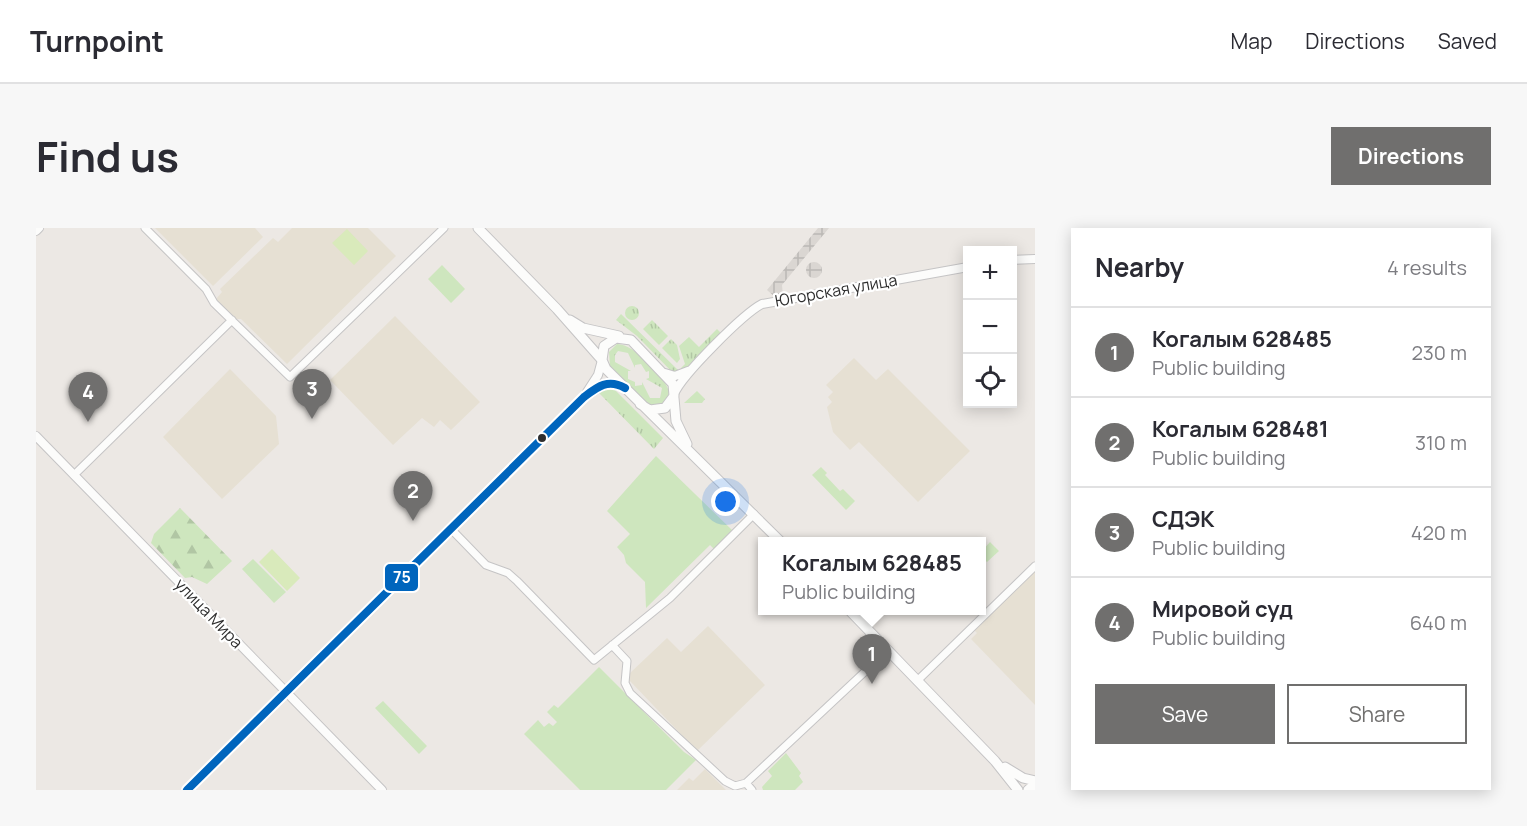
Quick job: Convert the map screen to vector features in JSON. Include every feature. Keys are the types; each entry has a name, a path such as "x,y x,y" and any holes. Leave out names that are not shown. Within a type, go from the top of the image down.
{"main road":[{"path":"478,228 557,309 640,405 692,452 776,537"},
{"path":"557,309 583,328 626,338 665,373 673,384 676,421 692,452"},
{"path":"602,360 602,351 608,342 616,338 626,338"},
{"path":"640,405 650,410 660,410 669,405 674,394"},
{"path":"854,615 995,761 1018,790"},
{"path":"995,761 1035,782 1028,790"}],"street":[{"path":"145,228 206,289 214,303 290,377 444,228"},
{"path":"1017,260 1035,259"},
{"name":"Югорская улица","path":"674,394 681,381 762,304 963,268"},
{"path":"74,475 232,320"},
{"path":"187,790 584,397 598,375 602,360"},
{"path":"665,373 679,376 694,368"},
{"path":"584,397 608,383 614,382 625,388"},
{"name":"улица Мира","path":"36,436 382,790"},
{"path":"451,529 486,565 508,573 517,581 594,660 670,598 754,513"},
{"path":"986,614 1035,566"},
{"path":"917,681 985,615"},
{"path":"612,645 627,661 625,683 630,693 725,781 735,786 746,783 888,650"},
{"path":"746,783 752,790"}],"shaded area":[{"path":"155,228 255,228 263,237 213,286"},
{"path":"292,228 368,228 396,256 287,364 241,319 236,319 216,299 222,292 220,289 273,238 278,242"},
{"path":"818,228 829,228 782,285 783,296 775,297 767,290"},
{"path":"814,262 820,264 822,270 820,276 814,278 808,276 806,270 808,264"},
{"path":"395,316 480,402 451,430 440,420 434,427 422,418 393,445 330,380"},
{"path":"854,358 876,380 888,369 970,451 918,502 859,442 850,450 833,432 827,407 832,402 828,397 833,392 826,385"},
{"path":"230,369 276,416 279,444 222,499 163,437"},
{"path":"1035,571 1035,705 971,639 977,633 974,630"},
{"path":"708,626 765,685 697,751 629,680 630,673 667,638 681,652"},
{"path":"705,769 726,790 677,790 689,778 693,781"}],"green space":[{"path":"347,229 368,251 354,265 332,243"},
{"path":"442,265 465,289 451,303 428,279"},
{"path":"629,306 635,306 639,313 635,320 629,320 625,316 625,310"},
{"path":"621,314 680,372 672,372 637,336 616,320"},
{"path":"652,320 668,336 659,345 643,329"},
{"path":"717,329 722,334 683,371 681,368 685,364 679,346 689,337 699,347"},
{"path":"671,339 677,345 680,359 677,363 662,348"},
{"path":"617,344 624,345 648,362 667,386 669,392 665,402 656,406 649,405 610,366 609,352","holes":["618,351 628,353 635,368 635,365 641,364 646,372 649,371 649,378 646,379 662,388 660,398 650,398 642,382 642,385 635,386 635,382 628,379 628,371 631,371 615,362 615,355"]},
{"path":"604,389 615,390 663,438 654,449 599,393"},
{"path":"697,391 705,399 702,403 684,403"},
{"path":"656,456 732,530 714,549 710,545 646,608 645,582 626,563 624,555 617,547 630,534 607,511"},
{"path":"821,467 827,473 825,475 840,491 843,489 855,501 846,510 812,475"},
{"path":"180,508 232,561 207,584 192,577 185,578 151,543 154,534"},
{"path":"990,542 999,551 987,562 986,561 986,546"},
{"path":"272,549 300,578 287,591 259,562"},
{"path":"253,559 286,592 274,603 242,569"},
{"path":"599,667 684,752 696,760 666,790 580,790 524,734 538,720 544,727 549,723 553,726 557,722 547,712 554,705 558,708"},
{"path":"383,701 427,746 419,754 375,708"},
{"path":"786,753 801,773 799,776 803,782 795,790 763,790 762,787 772,776 768,771"}],"transit line":[{"name":"75","path":"187,790 584,397 603,385 613,384 625,388"}],"place":[{"name":"СДЭК","path":"312,419"},
{"name":"Мировой суд","path":"88,422"},
{"name":"Когалым 628481","path":"413,521"},
{"name":"Когалым 628485","path":"872,684"}]}
